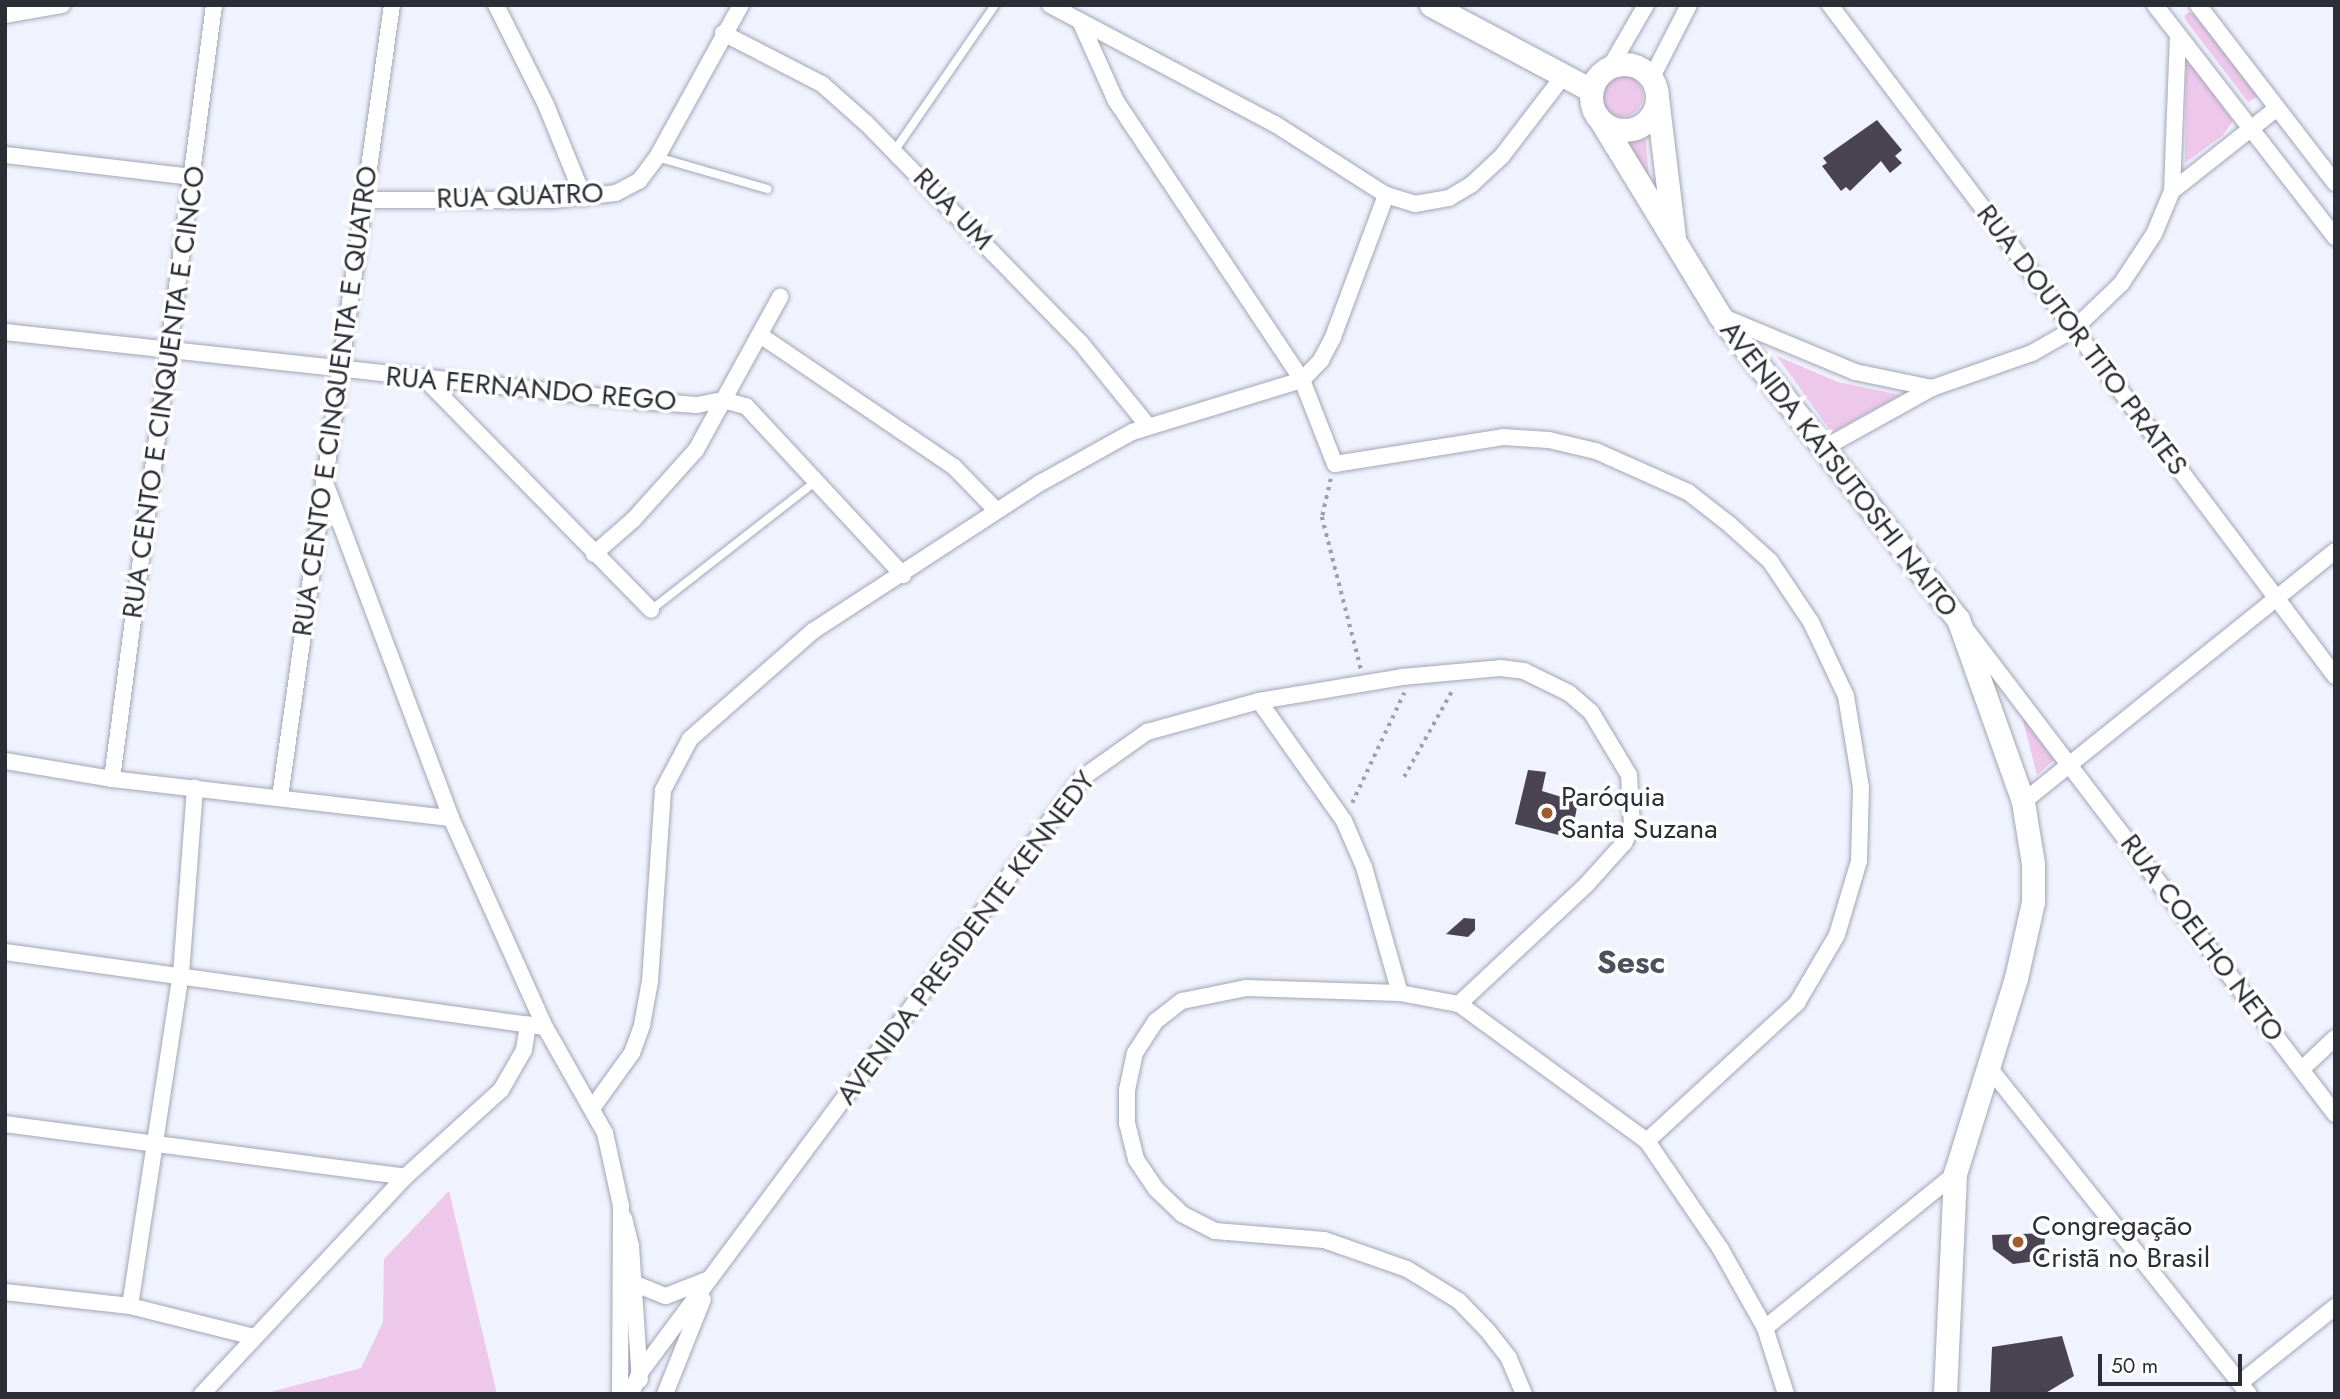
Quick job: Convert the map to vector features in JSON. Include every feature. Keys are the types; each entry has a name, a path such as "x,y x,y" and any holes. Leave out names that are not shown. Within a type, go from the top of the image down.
{"main road":[{"path":"1432,5 1591,90"},
{"path":"1654,86 1656,106 1643,124 1621,130 1601,121 1591,101 1591,90 1610,67 1631,65 1654,86 1675,247"},
{"name":"AVENIDA KATSUTOSHI NAITO","path":"1601,121 1675,247 1720,316 1958,619 2023,802 2033,864 2033,902 2016,978 1955,1174 1945,1394"}],"street":[{"path":"5,15 62,5"},
{"name":"RUA CENTO E CINQUENTA E CINCO","path":"112,779 214,5"},
{"name":"RUA CENTO E CINQUENTA E QUATRO","path":"280,797 391,5"},
{"path":"496,5 546,105 583,198"},
{"name":"RUA QUATRO","path":"363,200 583,198 627,187 639,181 657,158 723,33 741,5"},
{"path":"1051,5 1275,124 1386,195 1415,204 1449,198 1472,184 1502,156 1565,74"},
{"path":"1610,67 1646,5"},
{"path":"1654,86 1689,5"},
{"name":"RUA DOUTOR TITO PRATES","path":"1830,5 2335,676"},
{"path":"2197,5 2335,183"},
{"path":"2157,6 2178,37 2335,237"},
{"path":"1080,21 1116,101 1301,380 1335,464 1503,437 1549,440 1645,469 1688,492 1770,561 1811,622 1840,684 1861,788 1859,861 1837,935 1797,1003 1647,1141"},
{"name":"RUA UM","path":"723,33 822,84 895,150 1080,342 1148,426"},
{"path":"1822,449 1932,388 2032,353 2074,329 2121,284 2154,234 2172,191 2178,37"},
{"path":"2172,191 2276,109"},
{"path":"5,155 193,177"},
{"path":"593,1107 632,1053 642,1025 650,981 663,790 676,761 716,713 814,631 903,575 996,510 1148,426 1301,380 1321,360 1333,337 1386,195"},
{"path":"594,554 633,520 696,450 780,297"},
{"path":"1720,316 1843,368 1932,388"},
{"name":"RUA FERNANDO REGO","path":"5,332 338,371 672,404 723,400"},
{"path":"760,335 954,467 996,510"},
{"path":"425,379 651,610"},
{"path":"723,400 746,406 755,413 903,575"},
{"path":"323,477 451,818 545,1027 593,1107 605,1133 621,1206 633,1283 641,1394"},
{"path":"2023,802 2069,762 2335,551"},
{"name":"RUA COELHO NETO","path":"1958,619 2335,1114"},
{"name":"AVENIDA PRESIDENTE KENNEDY","path":"631,1394 639,1374 1082,778 1147,732 1259,701 1364,681 1500,668 1524,671 1569,693 1591,712 1629,775 1632,826 1624,843 1459,1004"},
{"path":"1259,701 1344,821 1364,867 1400,993"},
{"path":"5,761 112,779 451,818"},
{"path":"130,1306 181,974 195,788"},
{"path":"5,952 181,974 545,1027"},
{"path":"1524,1394 1509,1358 1468,1311 1408,1269 1324,1240 1215,1231 1182,1214 1156,1189 1136,1159 1127,1124 1127,1090 1135,1053 1156,1021 1182,1001 1247,988 1400,993 1459,1004 1647,1141 1720,1248 1765,1328 1786,1394"},
{"path":"202,1394 405,1177 501,1090 521,1059 528,1024"},
{"path":"2302,1069 2335,1038"},
{"path":"1987,1065 2244,1388 2335,1307"},
{"path":"5,1124 405,1177"},
{"path":"1765,1328 1955,1174"},
{"path":"620,1394 621,1206"},
{"path":"633,1283 666,1296 712,1277"},
{"name":"AVENIDA PRESIDENTE KENNEDY","path":"666,1390 712,1277"},
{"path":"5,1292 130,1306 254,1337"},
{"path":"620,1313 639,1374 666,1390"}],"lane":[{"path":"895,150 995,5"},
{"path":"657,158 767,189"},
{"path":"651,610 818,479"}],"path":[{"path":"1335,464 1322,517 1364,681"},
{"path":"1404,777 1456,684"},
{"path":"1351,806 1405,691"}],"shaded area":[{"path":"2189,12 2195,15 2258,97 2248,102 2187,22 2184,16"},
{"path":"2186,64 2192,65 2233,121 2223,135 2185,163"},
{"path":"1622,75 1637,81 1643,96 1637,111 1622,117 1607,111 1601,96 1607,81"},
{"path":"1646,139 1650,193 1623,143"},
{"path":"1777,356 1838,382 1900,395 1832,433"},
{"path":"2022,717 2054,760 2037,775"},
{"path":"449,1191 497,1394 263,1394 361,1368 383,1322 384,1259"}],"building":[{"path":"1877,120 1902,150 1895,156 1902,163 1890,173 1881,161 1850,191 1846,187 1841,191 1822,166 1827,163 1823,158"},
{"name":"Paróquia Santa Suzana","path":"1528,770 1546,772 1542,791 1578,802 1571,838 1515,824"},
{"path":"1464,918 1475,919 1475,930 1468,937 1446,934"},
{"name":"Congregação Cristã no Brasil","path":"2045,1233 2044,1260 2013,1264 1993,1249 1992,1235"},
{"path":"2062,1336 2074,1376 2044,1394 1990,1394 1992,1347"}],"place":[{"name":"Paróquia Santa Suzana","path":"1547,813"},
{"name":"Congregação Cristã no Brasil","path":"2018,1242"}],"district":[{"name":"Sesc","path":"1631,962"}]}
